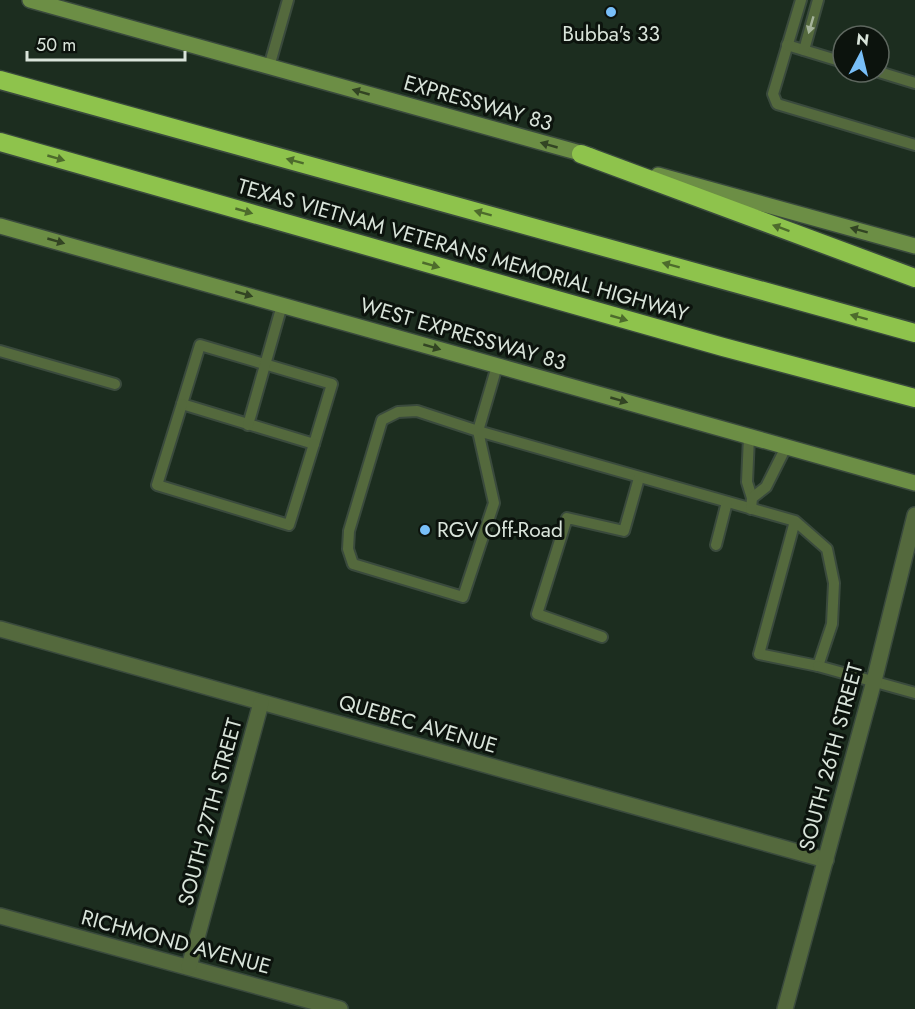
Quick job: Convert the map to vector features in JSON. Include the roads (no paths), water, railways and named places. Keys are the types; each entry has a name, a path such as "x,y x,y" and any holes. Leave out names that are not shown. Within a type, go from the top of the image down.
{"highway":[{"name":"TEXAS VIETNAM VETERANS MEMORIAL HIGHWAY","path":"0,80 915,333"},
{"name":"TEXAS VIETNAM VETERANS MEMORIAL HIGHWAY","path":"0,142 711,344 915,398"},
{"path":"581,154 915,278"}],"main road":[{"name":"EXPRESSWAY 83","path":"30,0 915,246"},
{"name":"WEST EXPRESSWAY 83","path":"0,226 915,483"}],"street":[{"name":"SOUTH 26TH STREET","path":"785,1009 910,556 915,515"},
{"name":"QUEBEC AVENUE","path":"0,629 826,860"},
{"name":"SOUTH 27TH STREET","path":"189,967 261,702"},
{"name":"RICHMOND AVENUE","path":"0,916 340,1009"}],"lane":[{"path":"269,67 288,0"},
{"path":"801,0 773,94 777,104 915,145"},
{"path":"804,50 818,0"},
{"path":"788,45 831,58"},
{"path":"891,75 915,82"},
{"path":"248,424 282,305"},
{"path":"200,345 265,364 332,384 289,525 157,485 200,345"},
{"path":"0,351 115,384"},
{"path":"497,366 478,431 494,503 463,597 353,564 348,549 349,531 382,420 398,412 417,411 478,431 639,478 727,502 752,503 795,521 827,549 834,583 832,624 818,666"},
{"path":"182,405 314,444"},
{"path":"749,437 747,482 752,503"},
{"path":"752,503 766,487 786,447"},
{"path":"603,637 537,614 567,518 624,531 639,478"},
{"path":"716,546 727,502"},
{"path":"795,521 759,654 818,666 915,693"}],"place":[{"name":"Bubba's 33","path":"611,12"},
{"name":"RGV Off-Road","path":"425,530"}]}
